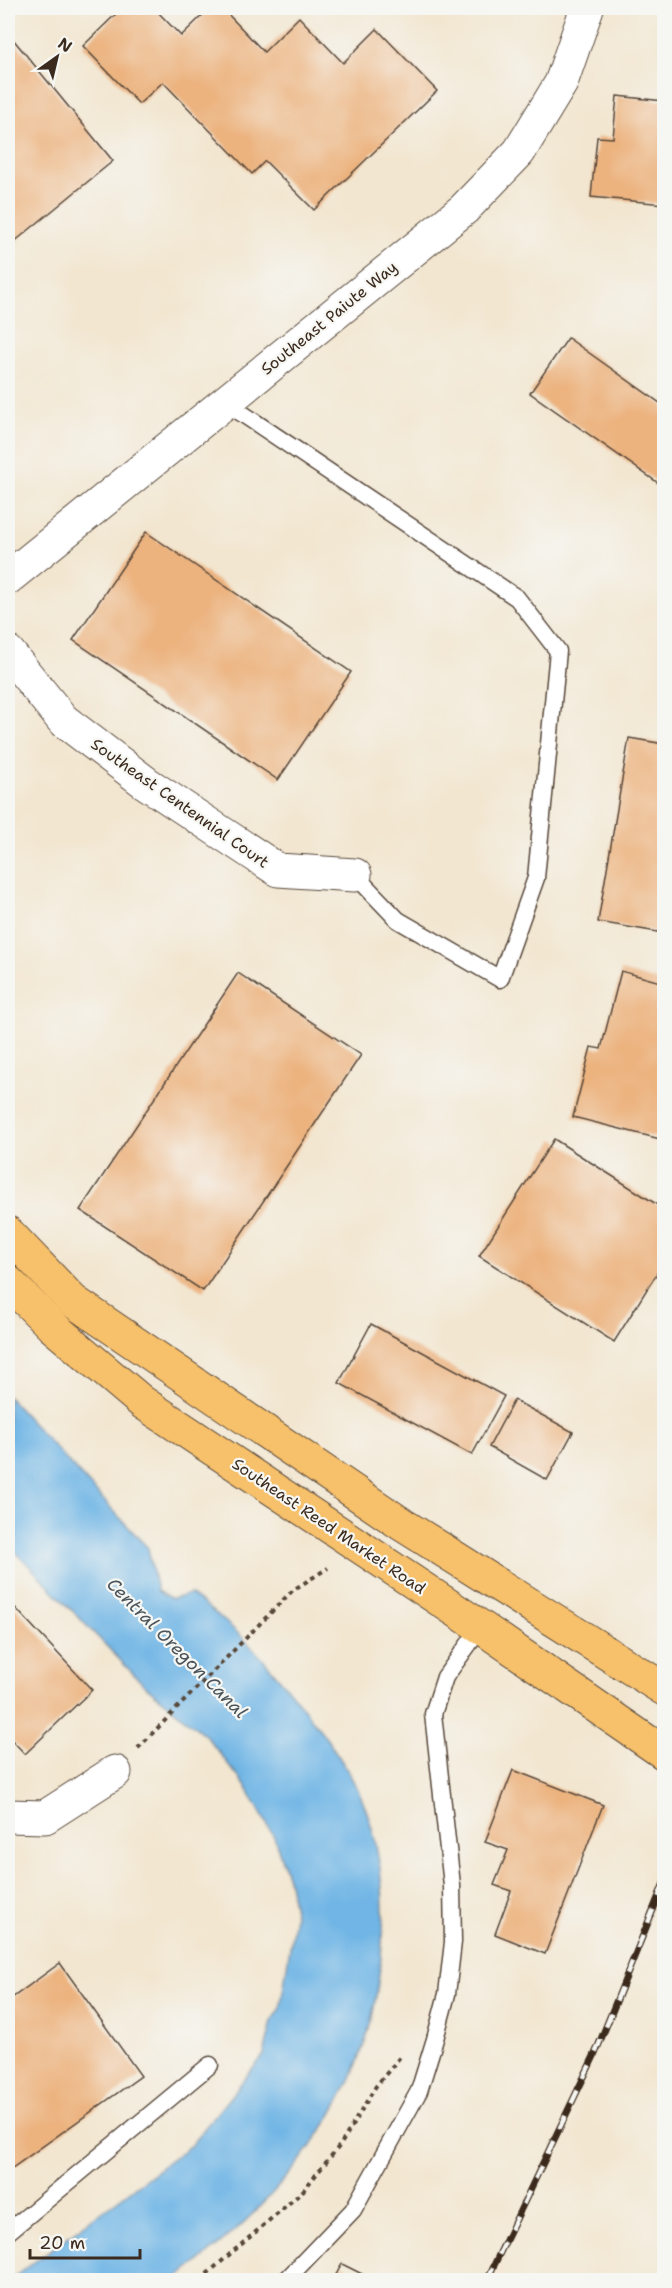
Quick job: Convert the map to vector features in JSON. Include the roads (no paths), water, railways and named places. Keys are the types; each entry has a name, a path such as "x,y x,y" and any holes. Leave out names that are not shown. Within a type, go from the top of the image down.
{"main road":[{"path":"8,1233 73,1301 403,1525 664,1689"},
{"name":"Southeast Reed Market Road","path":"8,1282 52,1326 142,1402 481,1627 664,1754"}],"street":[{"name":"Southeast Paiute Way","path":"8,578 464,208 519,152 561,83 586,8"},
{"name":"Southeast Centennial Court","path":"8,652 63,720 146,783 278,870 355,875"},
{"path":"8,1816 45,1817 115,1772"}],"lane":[{"path":"225,402 517,598 558,651 536,878 500,979 398,920 355,875"},
{"path":"286,2280 353,2210 419,2091 435,2039 447,1994 453,1942 452,1885 433,1714 445,1677 481,1627"},
{"path":"8,2232 210,2065"}],"water":[{"name":"Central Oregon Canal","path":"8,1397 148,1548 157,1591 172,1599 190,1594 247,1642 284,1684 340,1758 368,1814 377,1850 383,1908 380,1964 370,2025 357,2064 340,2100 294,2168 237,2228 175,2280 10,2280 191,2145 264,2055 272,2021 280,2010 295,1916 288,1878 274,1837 247,1788 206,1736 144,1685 8,1544"}],"railway":[{"path":"487,2280 595,2054 664,1883"}]}
